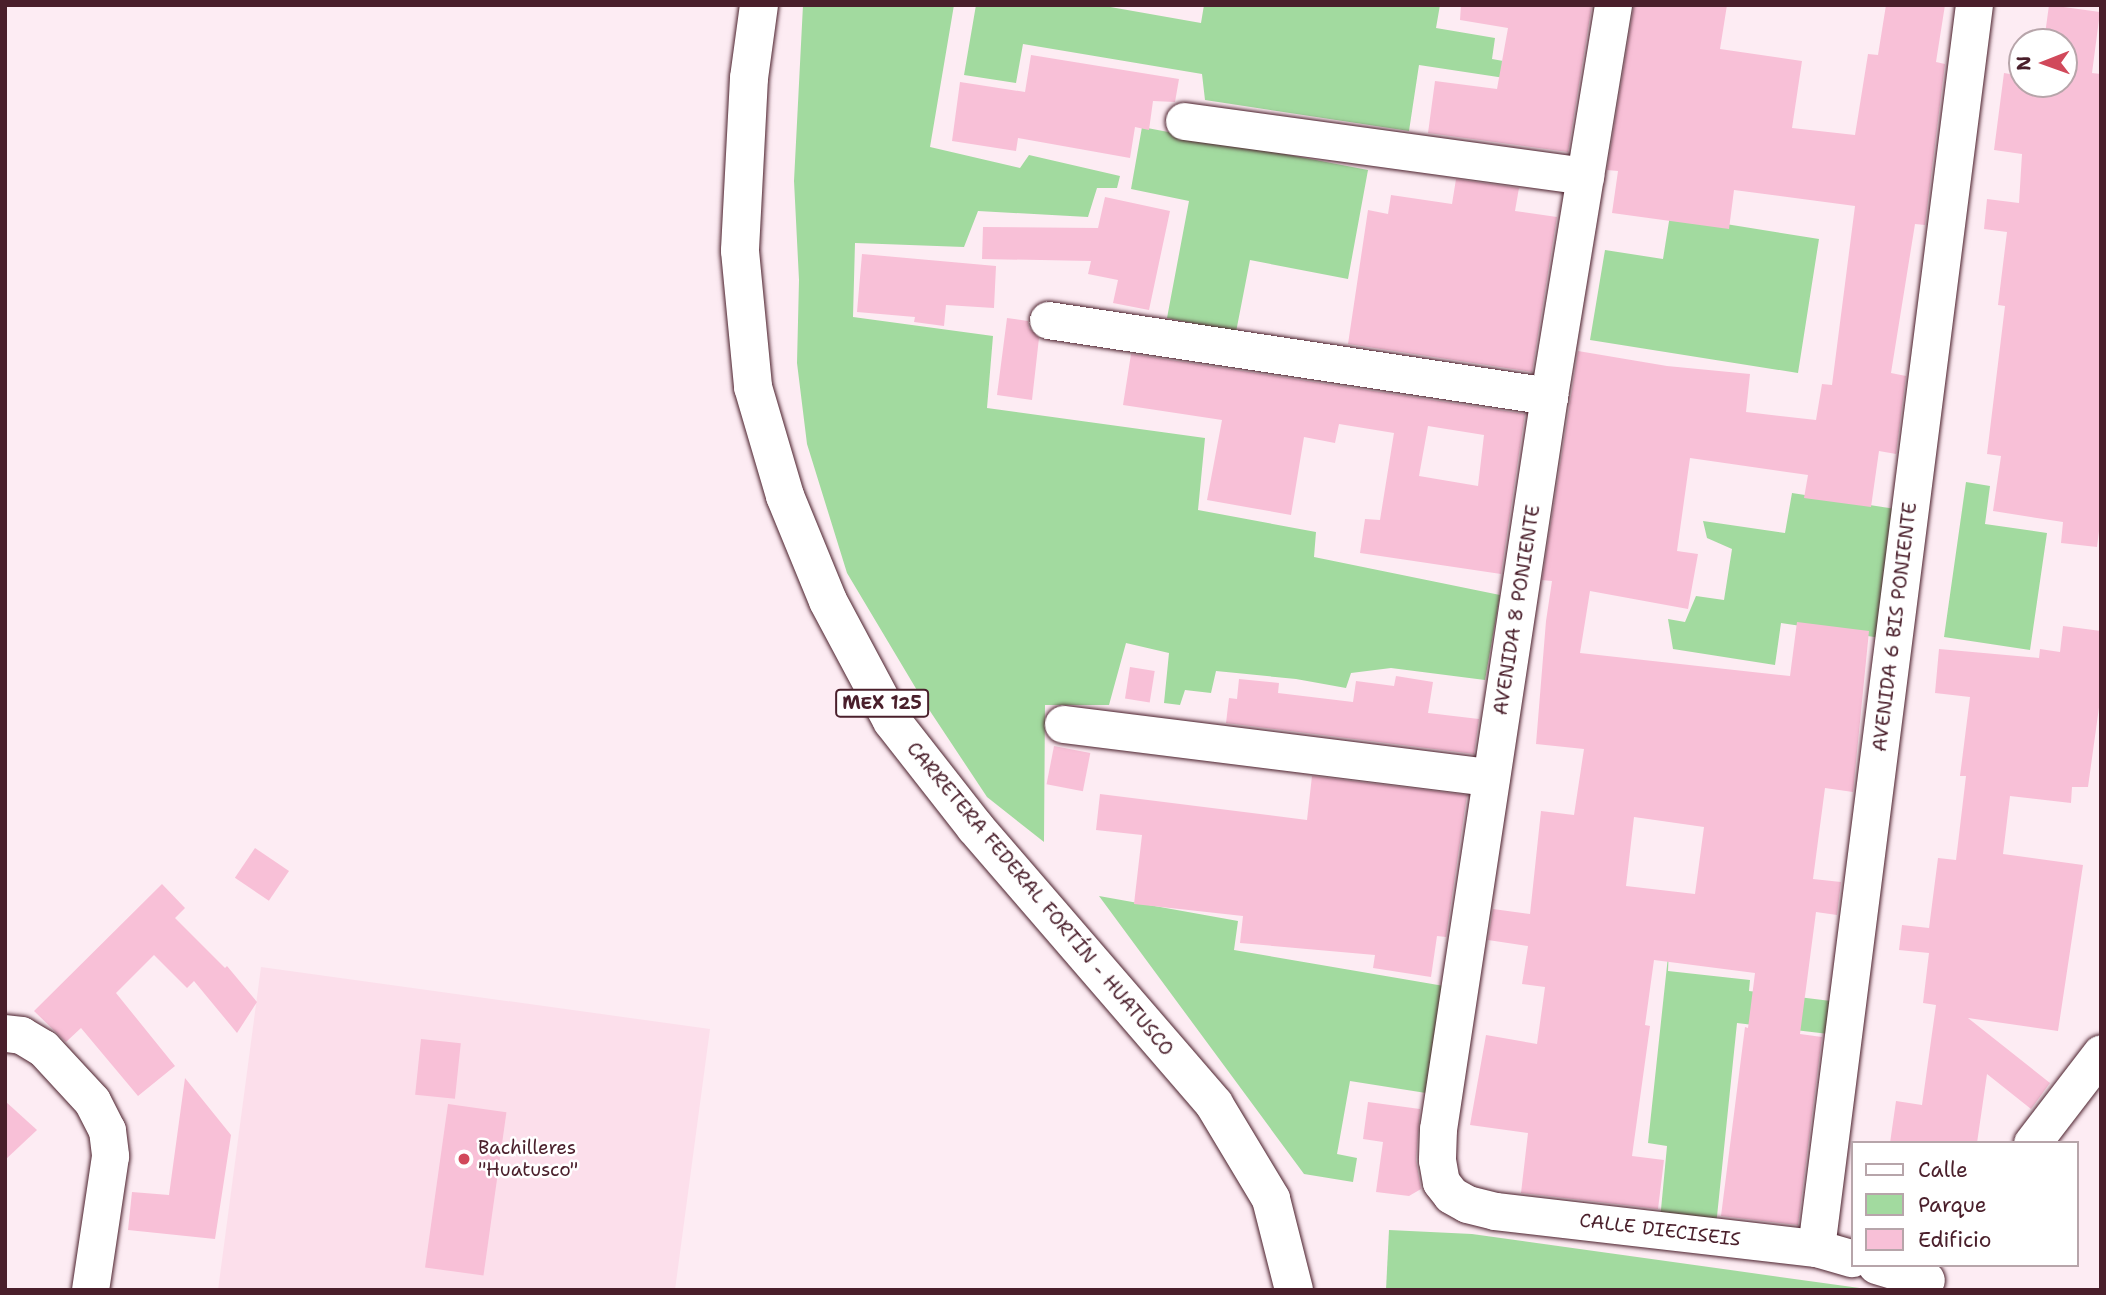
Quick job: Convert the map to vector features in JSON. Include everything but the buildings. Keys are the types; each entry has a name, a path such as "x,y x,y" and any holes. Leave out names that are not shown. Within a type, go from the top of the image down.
{"main road":[{"name":"CARRETERA FEDERAL FORTÍN - HUATUSCO","path":"758,5 749,78 740,251 753,387 785,496 824,589 892,721 975,827 1214,1104 1271,1199 1294,1290"}],"street":[{"name":"AVENIDA 8 PONIENTE","path":"1467,1204 1451,1195 1441,1182 1437,1160 1438,1129 1549,396 1613,5"},
{"name":"AVENIDA 6 BIS PONIENTE","path":"1816,1248 1974,5"},
{"path":"1184,121 1586,176"},
{"path":"1048,320 1549,396"},
{"path":"1063,724 1491,777"},
{"path":"5,1033 21,1035 43,1048 92,1101 107,1130 110,1156 90,1290"},
{"path":"2034,1141 2101,1053"},
{"name":"CALLE DIECISEIS","path":"1467,1204 1495,1211 1816,1248 1850,1257"},
{"path":"1884,1267 1927,1278"}],"shaded area":[{"name":"Bachilleres \"Huatusco\"","path":"261,967 710,1029 675,1290 218,1290"}],"green space":[{"path":"803,5 954,5 930,147 1020,168 1029,155 1120,176 1117,188 1097,188 1088,217 978,211 964,247 855,243 853,317 993,336 987,408 1205,438 1198,510 1316,532 1314,557 1500,595 1485,680 1391,668 1351,673 1346,688 1296,679 1216,671 1211,693 1185,690 1180,705 1164,703 1169,653 1126,643 1109,705 1045,705 1044,842 987,797 924,702 847,573 807,444 797,363 799,280 794,181"},
{"path":"976,5 1099,5 1201,23 1204,5 1440,5 1436,28 1495,38 1492,59 1572,73 1563,87 1419,65 1409,131 1205,100 1202,74 1023,44 1016,83 964,75"},
{"path":"1142,127 1368,170 1348,279 1250,260 1236,332 1167,318 1189,201 1131,189"},
{"path":"1670,215 1819,239 1798,373 1590,340 1605,250 1663,259"},
{"path":"1966,482 1990,486 1985,524 2047,533 2030,650 1944,637"},
{"path":"1792,493 1902,510 1881,638 1781,623 1775,665 1673,649 1668,619 1685,622 1696,596 1724,600 1732,549 1707,538 1703,521 1785,533"},
{"path":"1099,896 1238,921 1234,950 1444,986 1426,1093 1350,1081 1337,1154 1357,1158 1353,1182 1304,1174"},
{"path":"1669,947 1668,971 1750,980 1749,991 1839,1002 1837,1035 1737,1023 1716,1226 1660,1220 1667,1146 1648,1143"},
{"path":"1389,1230 1472,1234 1874,1290 1386,1290"}],"place":[{"name":"Bachilleres \"Huatusco\"","path":"464,1159"}]}
